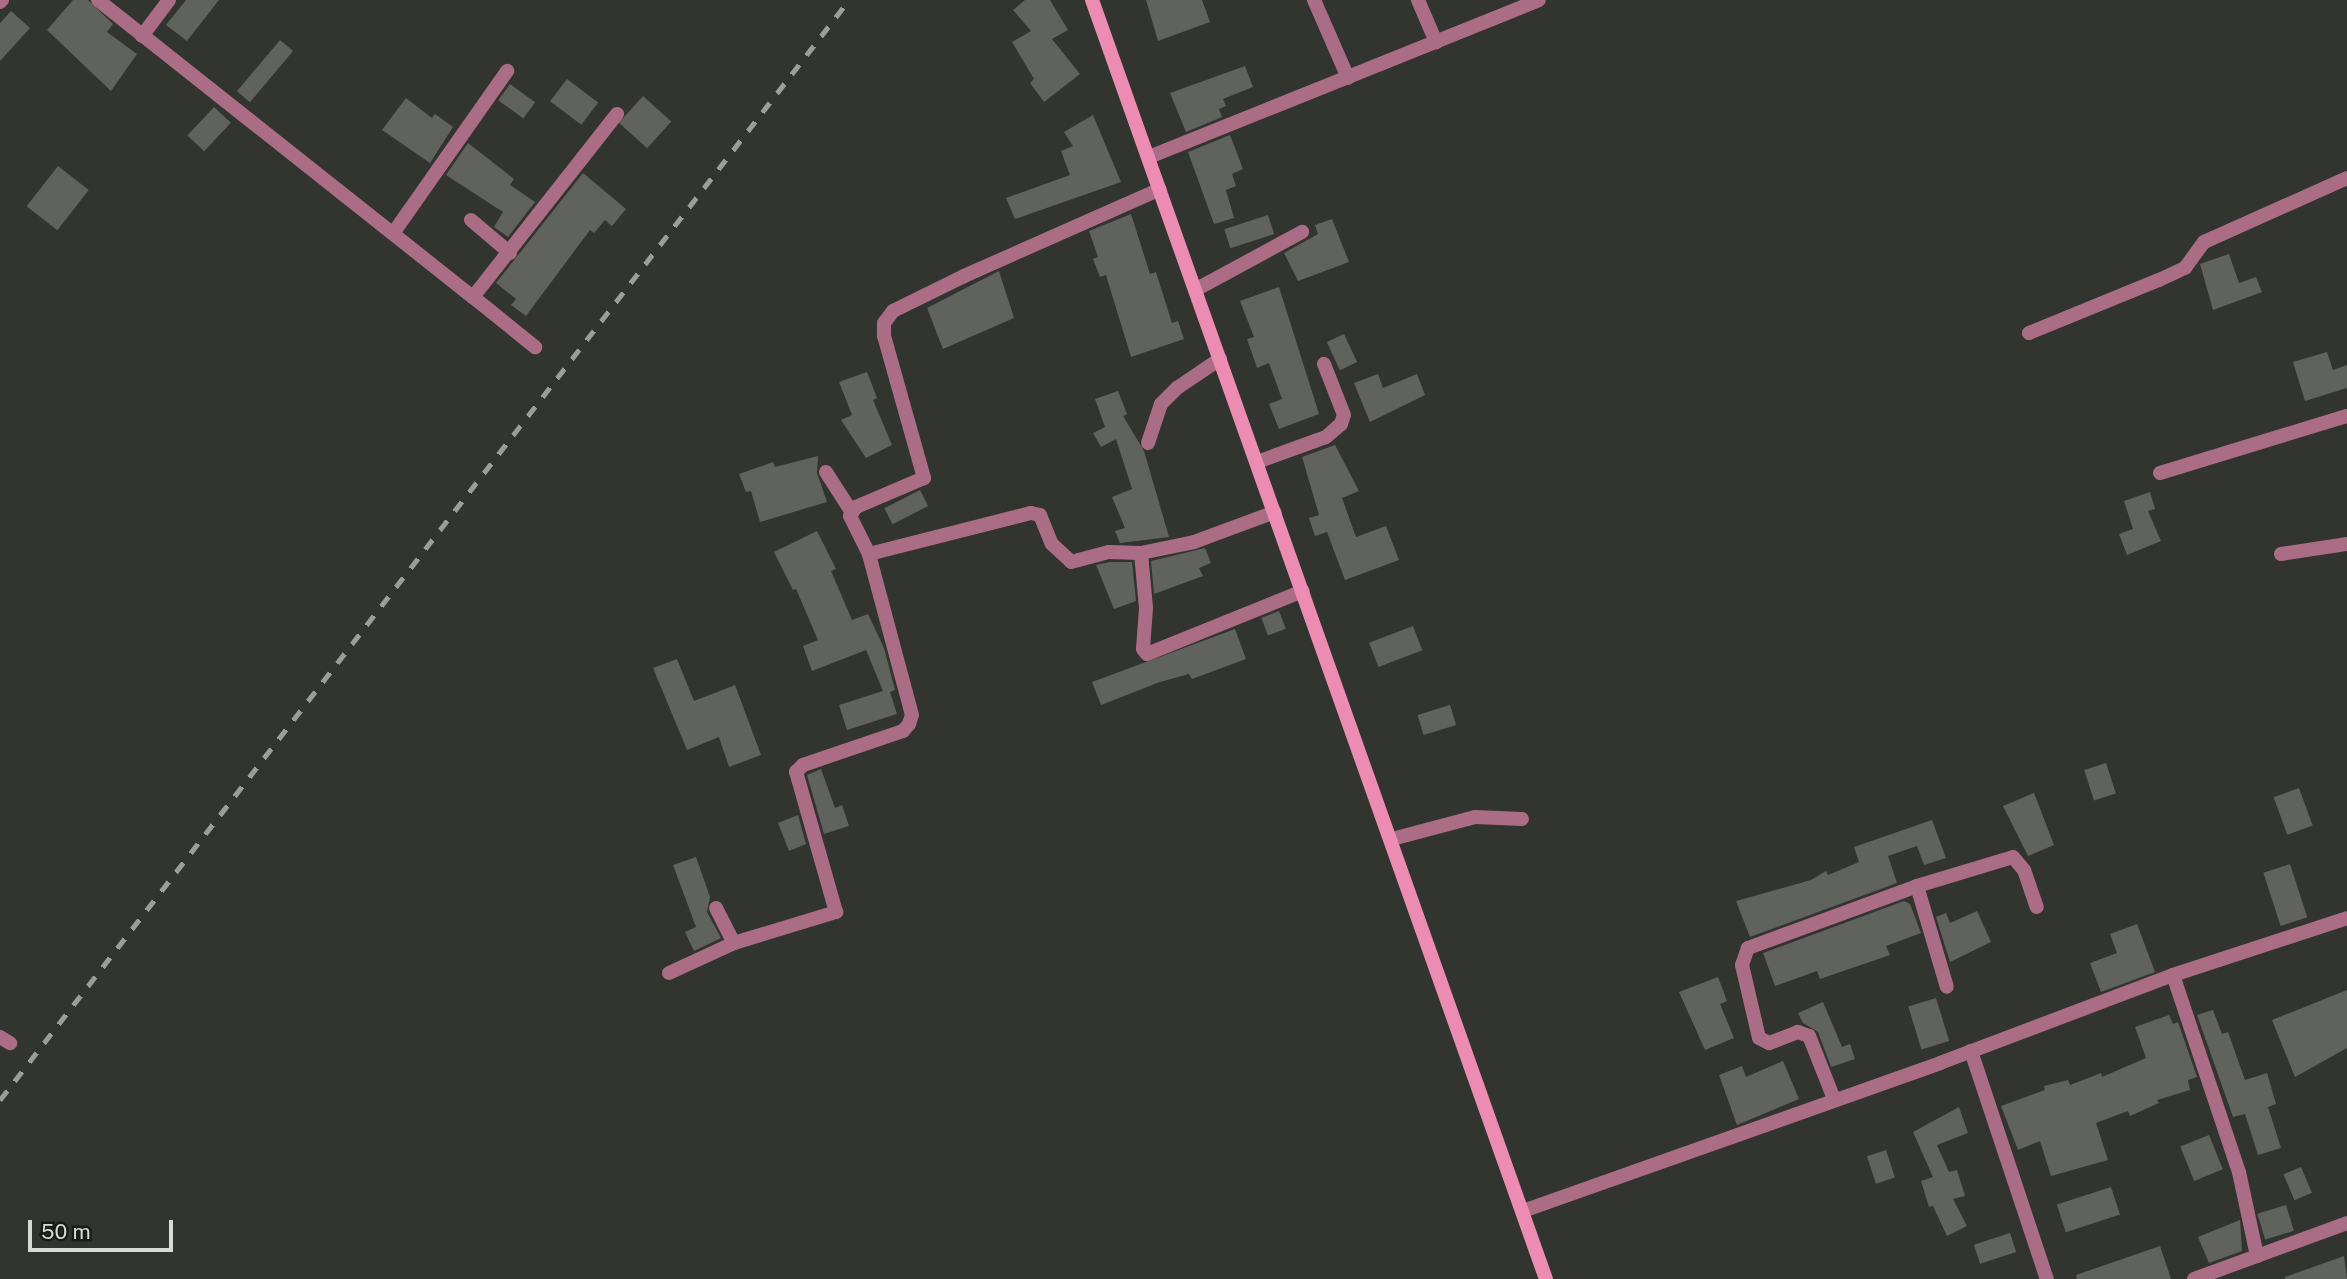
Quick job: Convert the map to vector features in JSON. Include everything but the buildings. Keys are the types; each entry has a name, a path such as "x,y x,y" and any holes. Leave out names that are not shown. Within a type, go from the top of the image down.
{"main road":[{"path":"1092,0 1546,1279"}],"street":[{"path":"98,0 394,232 535,347"},
{"path":"142,36 169,0"},
{"path":"1314,0 1348,78"},
{"path":"1418,0 1436,42"},
{"path":"1149,157 1436,42 1515,5 1539,0"},
{"path":"394,232 507,71"},
{"path":"474,297 617,114"},
{"path":"2029,333 2185,268 2204,242 2347,178"},
{"path":"851,511 924,478 884,336 884,323 893,311 1160,189"},
{"path":"471,220 510,253"},
{"path":"1195,290 1302,232"},
{"path":"1148,443 1161,404 1177,388 1220,359"},
{"path":"1257,462 1326,437 1341,424 1344,415 1324,364"},
{"path":"2161,472 2347,416"},
{"path":"669,973 734,943 836,912 796,772 803,765 903,731 912,715 869,554 852,522 851,511 825,472"},
{"path":"869,554 1031,513 1040,515 1052,544 1071,562 1109,552 1141,552 1194,542 1275,512"},
{"path":"2281,554 2347,544"},
{"path":"1141,552 1146,608 1143,649 1147,654 1303,591"},
{"path":"1392,839 1475,817 1522,819"},
{"path":"1834,1099 1809,1036 1798,1032 1769,1043 1759,1038 1743,955 1756,942 1917,886 2013,857 2024,870 2037,907"},
{"path":"1917,886 1947,987"},
{"path":"716,908 734,943"},
{"path":"1523,1211 1971,1051 2173,975 2347,918"},
{"path":"2173,975 2239,1172 2257,1256"},
{"path":"1971,1051 2048,1279"},
{"path":"2194,1279 2347,1223"}],"railway":[{"path":"0,1100 849,0"}]}
